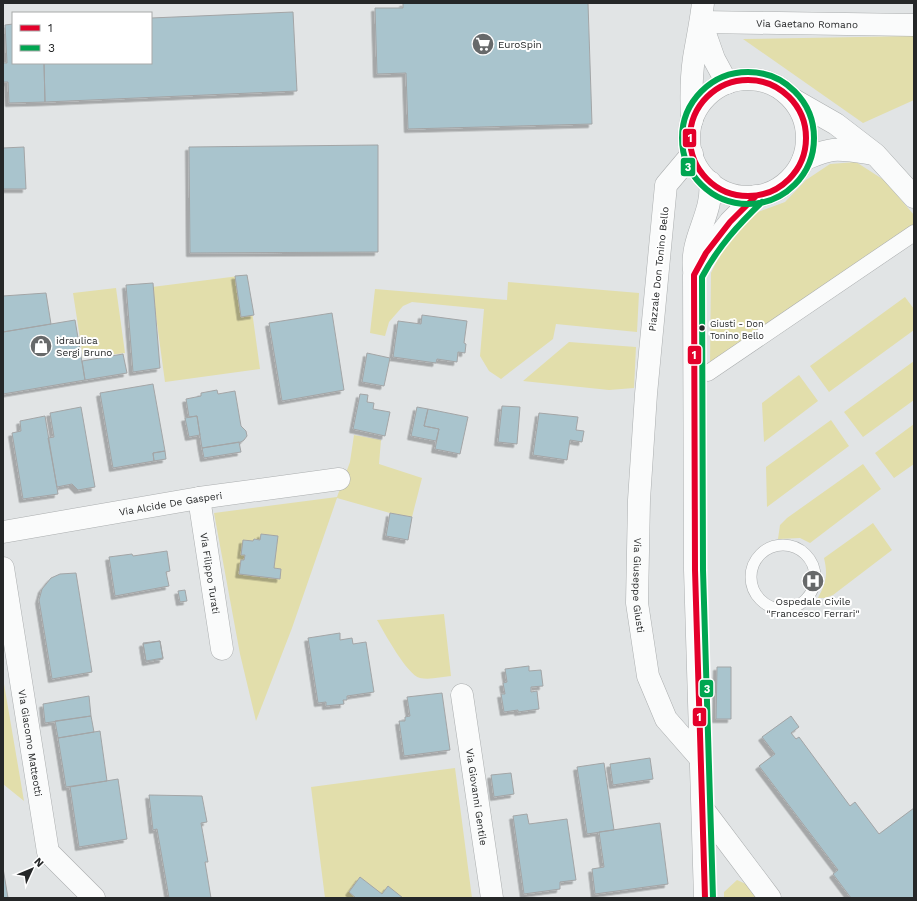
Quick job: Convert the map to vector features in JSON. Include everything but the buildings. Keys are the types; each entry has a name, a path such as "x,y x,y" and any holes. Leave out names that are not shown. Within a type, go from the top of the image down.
{"street":[{"name":"Via Gaetano Romano","path":"702,13 914,25"},
{"path":"702,13 714,59 727,83"},
{"path":"702,13 694,59 691,93 692,120 690,137 692,154 699,169 710,182 723,191 739,196 756,196 776,190 792,178 803,160 808,140 804,119 794,100"},
{"path":"692,120 700,104 712,91 727,83 745,79 764,81 780,88 794,100 836,124 875,154 914,197"},
{"path":"803,160 833,150 854,150 875,154"},
{"name":"Piazzale Don Tonino Bello","path":"646,394 666,185 692,154"},
{"path":"705,898 695,570 701,374 693,261 696,240 709,204 711,192 710,182"},
{"path":"694,275 706,253 730,222 756,196"},
{"path":"701,374 914,233"},
{"name":"Via Giuseppe Giusti","path":"646,394 639,500 637,603 648,676 666,719 701,759"},
{"name":"Via Alcide De Gasperi","path":"3,532 199,498 339,479"},
{"name":"Via Filippo Turati","path":"199,498 222,649"},
{"name":"Via Giacomo Matteotti","path":"3,568 48,852 94,898"},
{"name":"Via Giovanni Gentile","path":"462,695 492,898"},
{"path":"703,809 770,898"}],"lane":[{"path":"779,546 789,546 799,550 807,557 812,565 814,583 812,591 800,605 787,609 773,608 758,598 754,591 751,574 754,564 760,555 769,549 779,546"}],"shaded area":[{"path":"914,36 914,100 863,123 743,39"},
{"path":"856,162 884,180 914,215 914,224 710,365 711,273 727,240 755,213 785,202 806,180 830,164"},
{"path":"247,275 260,369 165,382 152,287"},
{"path":"508,282 639,293 637,332 556,324 553,339 501,379 489,371 480,356 484,309 412,302 403,306 389,322 385,336 370,333 375,289 507,300"},
{"path":"116,288 125,353 83,358 73,293"},
{"path":"905,297 914,309 914,330 829,392 810,366"},
{"path":"569,342 636,347 634,388 609,390 523,381"},
{"path":"914,361 914,400 863,437 844,412"},
{"path":"799,375 818,401 764,442 762,403"},
{"path":"831,420 849,446 767,507 766,467"},
{"path":"914,424 914,464 894,478 875,453"},
{"path":"354,435 381,440 379,464 422,478 412,517 390,513 337,498 292,628 256,721 240,654 214,513 337,497 350,462"},
{"path":"863,464 881,489 810,543 800,538 778,539 780,525 787,518"},
{"path":"873,523 892,550 833,595 825,598 818,598 826,579 824,558"},
{"path":"444,614 451,676 432,679 420,678 409,669 403,661 390,643 377,620"},
{"path":"3,678 24,801 3,784"},
{"path":"455,768 472,898 325,898 311,787"},
{"path":"737,880 746,884 756,898 724,898 724,892"}],"transit line":[{"name":"3","path":"755,72 767,74 779,79 795,91 807,107 812,119 814,138 812,157 807,169 795,185 779,197 767,202 741,204 729,202 717,197 701,185 689,169 684,157 682,131 684,119 689,107 701,91 717,79 729,74 755,72"},
{"name":"1","path":"748,80 770,84 780,89 789,97 797,106 802,116 806,138 802,160 797,170 789,179 780,187 770,192 748,196 726,192 716,187 707,179 699,170 694,160 690,138 694,116 699,106 707,97 716,89 726,84 748,80"},
{"name":"1","path":"705,898 695,570 694,275 706,253 730,222 756,196"},
{"name":"3","path":"713,898 703,570 702,277 729,237 762,202"}],"place":[{"name":"EuroSpin","path":"483,44"},
{"name":"Giusti - Don Tonino Bello","path":"702,328"},
{"name":"idraulica Sergi Bruno","path":"41,346"},
{"name":"Ospedale Civile \"Francesco Ferrari\"","path":"813,581"}]}
